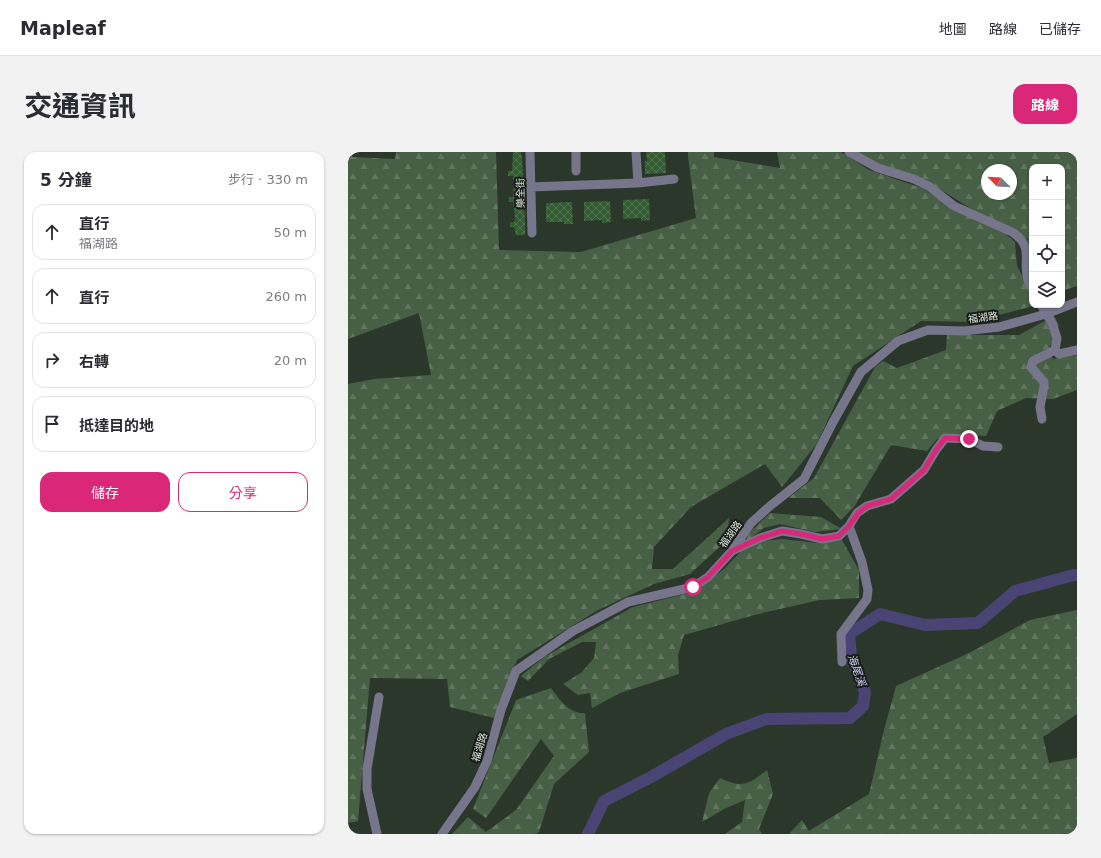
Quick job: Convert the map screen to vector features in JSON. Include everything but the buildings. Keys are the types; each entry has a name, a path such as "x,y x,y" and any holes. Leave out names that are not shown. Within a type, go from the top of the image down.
{"street":[{"name":"樂全街","path":"530,152 532,233"},
{"path":"576,152 576,171"},
{"path":"636,152 638,183"},
{"path":"849,152 878,168 930,187 954,206 1012,232 1019,237 1026,246 1029,282"},
{"path":"530,187 638,183 674,179"},
{"name":"福湖路","path":"442,834 475,787 487,761 500,710 516,671 573,631 628,602 693,587 708,577 732,551 751,523 804,479 829,429 861,372 898,341 928,330 964,331 999,327 1046,314 1077,302"},
{"path":"1043,308 1052,323 1057,338 1055,350"},
{"path":"1055,350 1059,354 1077,350"},
{"path":"1042,419 1040,407 1044,382 1031,367 1033,362 1055,350"},
{"path":"732,551 760,538 782,531 822,539 839,536 849,526 858,513 867,506 891,499 924,470 945,438 969,439 983,446 998,448"},
{"path":"842,662 841,634 867,599 868,590 862,562 849,526"},
{"path":"377,834 367,789 367,768 379,697"}],"green space":[{"path":"396,152 496,152 499,250 581,252 696,218 688,152 714,152 714,157 780,168 777,152 841,152 869,170 922,188 960,212 1000,229 1015,242 1017,266 1029,289 1029,307 972,322 921,321 853,366 816,445 782,487 765,464 691,507 654,547 652,569 673,569 729,518 727,540 690,574 654,584 598,610 517,660 494,718 450,707 447,679 370,678 358,821 348,823 348,384 374,379 431,375 419,313 348,339 348,154 353,157 395,159"},
{"path":"854,152 1077,152 1077,286 1065,290 1065,164 1029,164 1029,248 1028,239 976,212 924,179 883,167"},
{"path":"1054,316 1059,325 1047,354 1054,359 1077,355 1077,390 1053,399 1026,398 997,411 986,436 967,435 937,439 927,451 891,445 854,507 841,520 820,498 788,498 814,478 875,367 883,361 897,368 946,350 947,335 1019,335"},
{"path":"770,513 821,517 842,529 815,532 780,524 764,528 745,542 750,532"},
{"path":"783,539 817,543 842,540 859,570 859,598 820,600 758,614 684,635 678,655 679,674 620,693 592,708 590,693 578,695 563,684 582,672 594,658 596,642 582,642 549,659 528,681 521,676 544,657 633,607 693,592 724,569 750,542"},
{"path":"1077,610 1077,714 1043,737 1049,763 1077,758 1077,834 789,834 802,820 809,831 869,794 896,686 969,653 1030,620"},
{"path":"551,688 561,701 570,709 579,713 585,713 589,752 554,784 539,832 536,834 452,834 468,817 486,832 516,810 554,756 541,739 486,818 473,809 516,700"},
{"path":"767,770 773,794 759,829 762,834 725,834 742,822 745,800 724,809 702,822 709,793 720,778 740,784 750,782"}],"waterway":[{"name":"海尾溪","path":"588,834 604,801 651,777 726,734 766,719 850,718 863,706 865,692 851,657 849,634 880,614 925,625 978,623 1015,591 1077,575"}],"route":[{"path":"693,587 708,577 732,551 760,538 782,531 822,539 839,536 849,526 858,513 867,506 891,499 924,470 945,438 969,439"}]}
